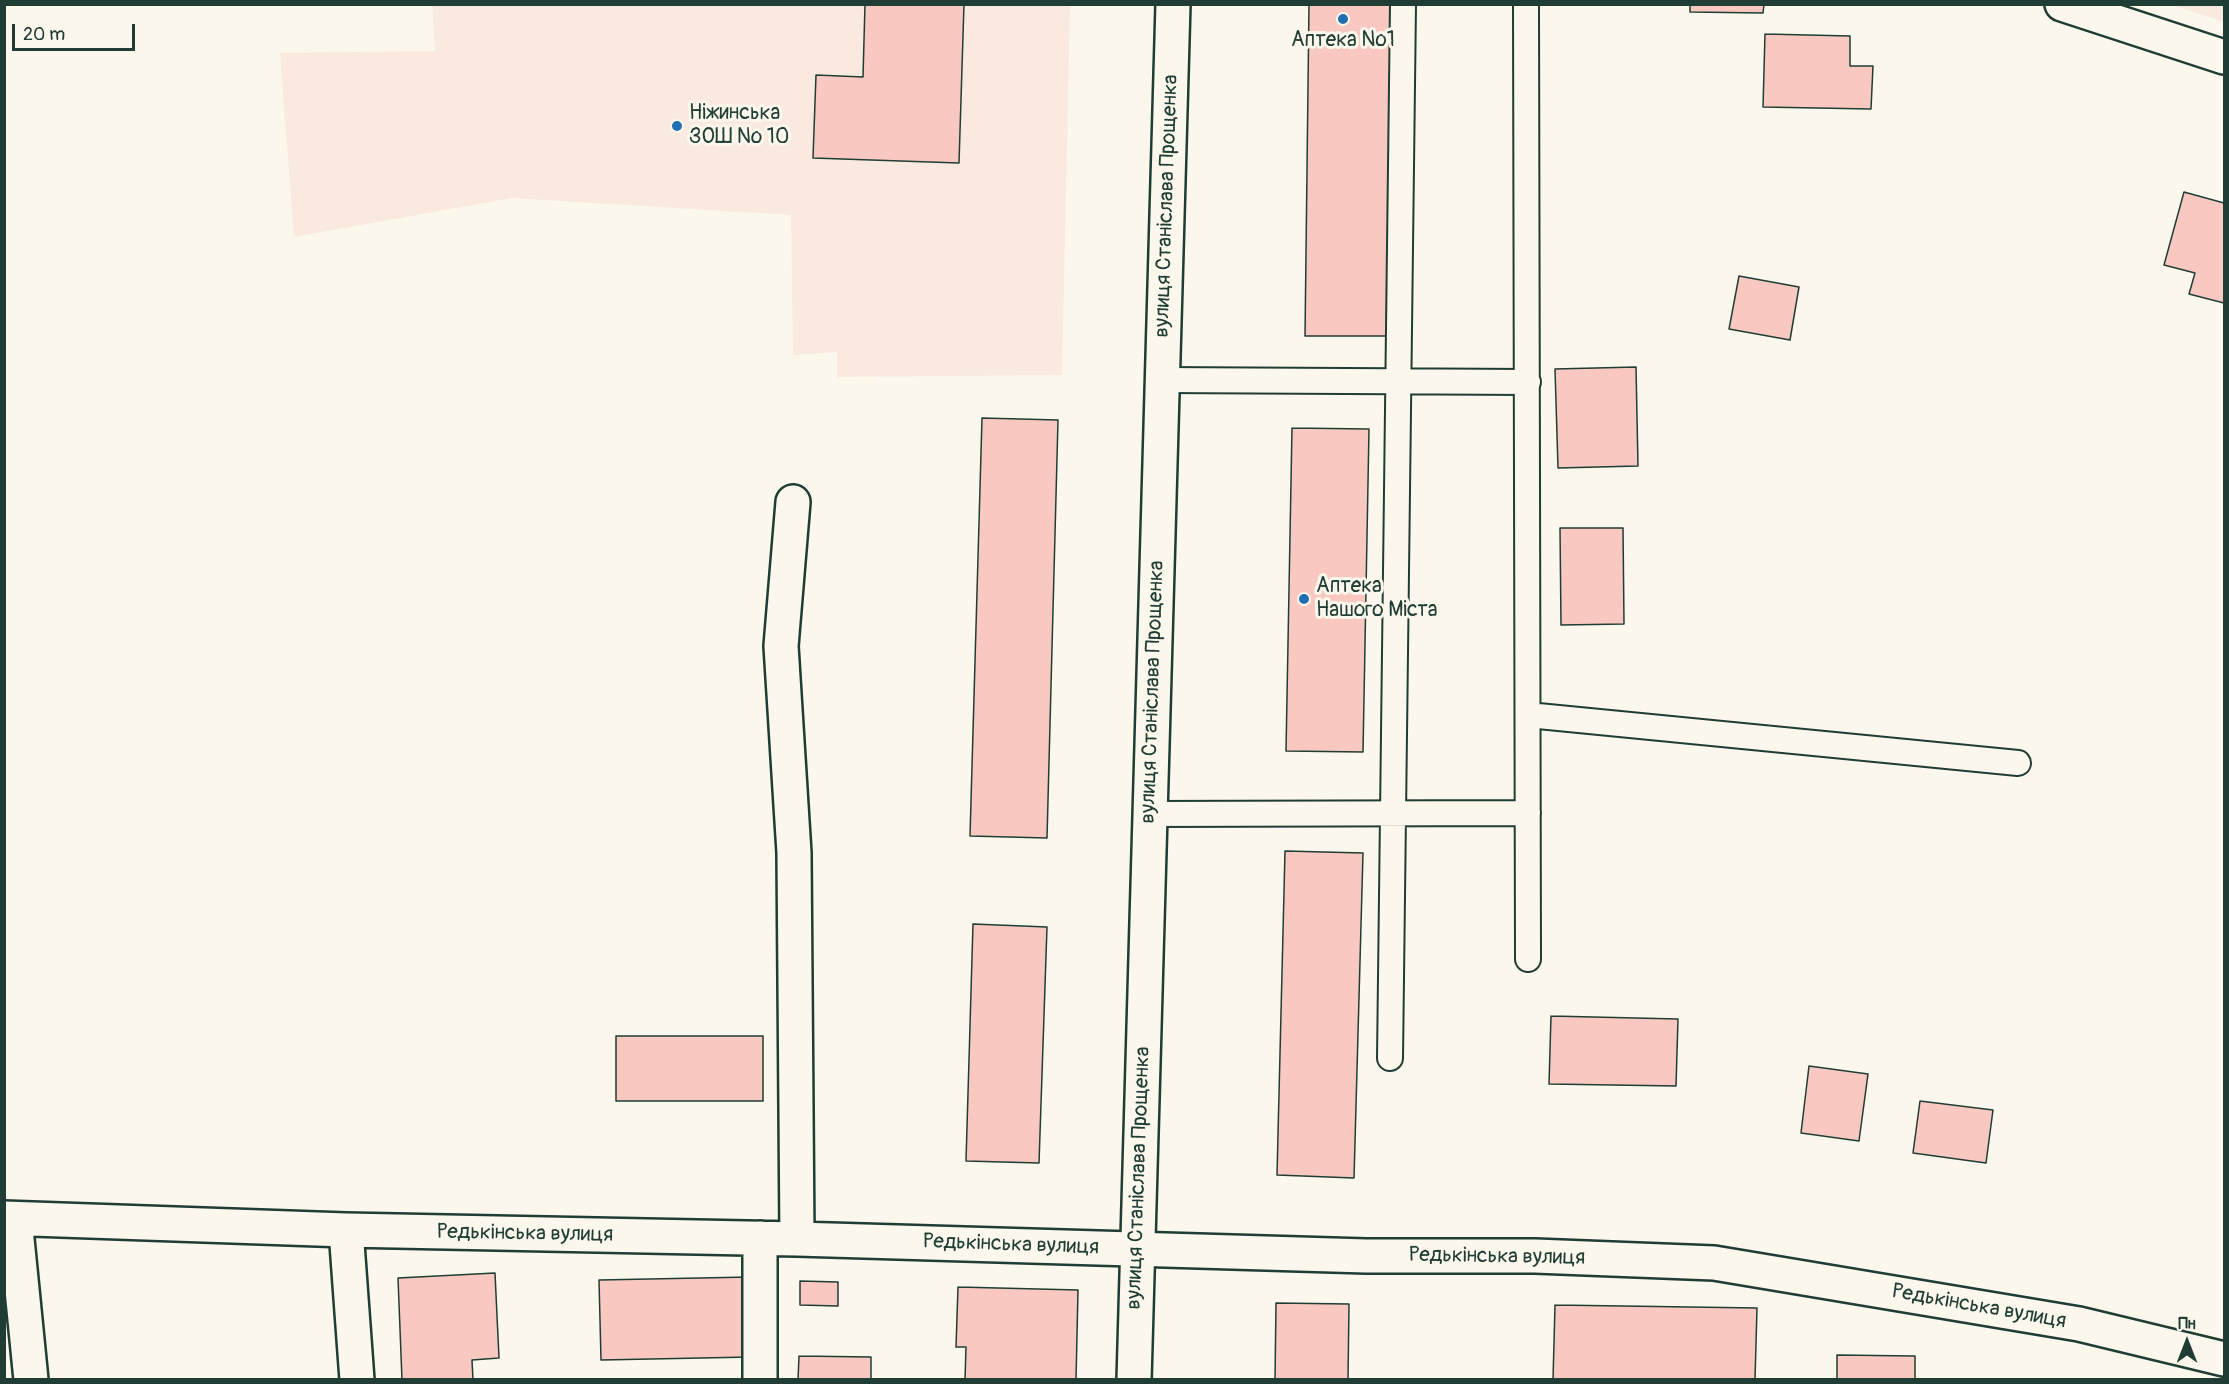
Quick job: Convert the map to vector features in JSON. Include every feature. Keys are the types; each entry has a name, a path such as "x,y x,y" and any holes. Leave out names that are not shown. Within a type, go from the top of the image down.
{"street":[{"name":"вулиця Станіслава Прощенка","path":"1134,1380 1173,4"},
{"path":"2062,4 2224,57"},
{"path":"793,502 782,646 794,853 797,1239"},
{"path":"10,1219 32,1380"},
{"name":"Редькінська вулиця","path":"10,1219 346,1230 760,1238 1366,1256 1535,1256 1714,1263 2079,1324 2224,1359"},
{"path":"346,1230 357,1380"},
{"path":"760,1238 760,1380"}],"lane":[{"path":"1390,1058 1403,4"},
{"path":"1526,4 1527,958"},
{"path":"1162,380 1527,382"},
{"path":"1527,715 2018,763"},
{"path":"1149,814 1527,813"}],"shaded area":[{"name":"Ніжинська ЗОШ № 10","path":"432,5 1070,5 1062,375 837,377 837,352 793,355 791,215 512,198 294,237 280,53 435,51"},
{"path":"2172,5 2224,5 2224,22"}],"building":[{"path":"865,4 964,4 959,163 813,158 816,75 863,77"},
{"path":"1309,4 1393,4 1388,336 1305,336"},
{"path":"1690,4 1764,4 1763,13 1690,12"},
{"path":"1765,34 1850,36 1850,66 1873,66 1871,109 1763,107"},
{"path":"2184,192 2224,203 2224,303 2189,294 2195,273 2164,265"},
{"path":"1739,276 1799,287 1790,340 1729,329"},
{"path":"1636,367 1638,466 1558,468 1555,369"},
{"path":"982,418 1058,420 1047,838 970,836"},
{"path":"1292,428 1369,429 1363,752 1286,751"},
{"path":"1560,528 1623,528 1624,624 1561,625"},
{"path":"1285,851 1363,853 1354,1178 1277,1175"},
{"path":"973,924 1047,927 1039,1163 966,1161"},
{"path":"1551,1016 1678,1019 1676,1086 1549,1084"},
{"path":"616,1036 763,1036 763,1101 616,1101"},
{"path":"1809,1066 1868,1074 1859,1141 1801,1133"},
{"path":"1920,1101 1993,1110 1986,1163 1913,1153"},
{"path":"495,1273 499,1358 472,1360 473,1380 402,1380 398,1278"},
{"path":"750,1277 751,1357 601,1360 599,1280"},
{"path":"800,1281 838,1282 838,1306 800,1305"},
{"path":"958,1287 1078,1290 1076,1380 965,1380 966,1347 956,1347"},
{"path":"1276,1303 1349,1304 1348,1380 1275,1380"},
{"path":"1555,1305 1757,1308 1755,1380 1553,1380"},
{"path":"1837,1355 1915,1356 1915,1380 1837,1380"},
{"path":"799,1356 871,1357 871,1380 798,1380"}],"place":[{"name":"Аптека №1","path":"1343,19"},
{"name":"Ніжинська ЗОШ № 10","path":"677,126"},
{"name":"Аптека Нашого Міста","path":"1304,599"}]}
